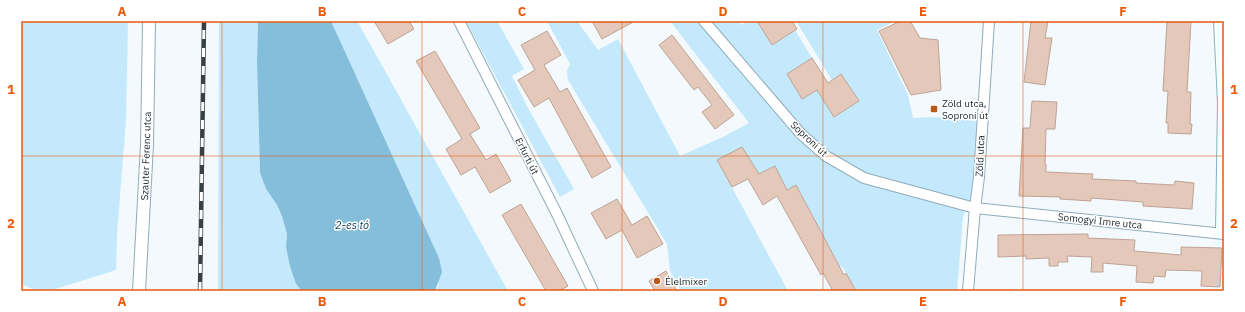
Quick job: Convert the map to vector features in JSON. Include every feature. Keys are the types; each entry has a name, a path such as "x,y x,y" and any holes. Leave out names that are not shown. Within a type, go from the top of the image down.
{"street":[{"name":"Szauter Ferenc utca","path":"139,291 147,145 149,21"},
{"name":"Erfurti út","path":"459,21 557,214 593,291"},
{"name":"Soproni út","path":"704,21 801,134 826,156 864,178 975,208"},
{"name":"Zöld utca","path":"968,291 979,178 989,21"},
{"path":"1219,21 1223,103 1223,234"},
{"name":"Somogyi Imre utca","path":"975,208 1223,234"}],"shaded area":[{"path":"21,21 128,21 126,120 117,234 116,270 49,291 37,291 21,284"},
{"path":"219,21 258,21 257,62 260,173 266,189 277,205 282,216 287,234 286,247 296,284 302,291 218,291"},
{"path":"331,21 357,21 508,291 435,291 438,287 439,258"},
{"path":"466,21 497,21 524,69 512,76 529,110 574,189 560,197"},
{"path":"547,21 577,21 598,50 618,39 680,156 723,137 749,123 670,21 738,21 741,25 748,21 757,21 772,45 795,30 812,58 787,74 803,98 817,90 835,117 859,101 841,74 832,80 796,21 895,21 877,30 908,95 913,118 948,118 982,122 979,177 963,217 957,291 856,291 843,268 839,265 796,185 787,190 759,174 717,160 788,291 681,291 670,271 667,244 568,80 567,71 570,64"}],"water":[{"name":"2-es tó","path":"258,21 331,21 439,258 442,272 435,291 302,291 296,284 286,247 287,234 282,216 277,205 266,189 260,173 257,62"}],"building":[{"path":"374,21 409,21 414,29 388,44"},
{"path":"592,21 635,21 602,39"},
{"path":"757,21 792,21 797,29 772,45"},
{"path":"901,21 910,21 920,38 938,40 941,90 911,95 879,31"},
{"path":"1031,21 1048,21 1045,38 1052,38 1045,85 1024,82"},
{"path":"1167,21 1191,21 1187,92 1191,92 1191,134 1168,133 1168,123 1166,123 1168,91 1163,91"},
{"path":"547,31 561,55 544,65 560,92 567,88 611,167 592,178 549,98 534,107 518,80 535,70 521,45"},
{"path":"672,35 734,115 715,129 702,112 712,105 698,87 694,90 659,45"},
{"path":"435,51 480,128 470,134 486,160 496,154 511,181 490,193 475,167 461,175 446,149 462,139 416,61"},
{"path":"812,58 828,83 841,74 859,101 834,117 817,90 802,99 787,74"},
{"path":"1032,101 1057,102 1055,129 1046,129 1046,172 1093,174 1092,179 1136,181 1136,183 1174,185 1175,181 1194,183 1192,209 1143,206 1143,202 1091,198 1091,201 1060,199 1060,197 1019,196 1023,128 1030,128"},
{"path":"742,147 759,174 775,166 787,190 796,185 844,275 846,273 856,291 833,291 823,273 821,275 777,196 763,205 748,179 732,187 717,160"},
{"path":"617,199 632,225 647,216 663,244 637,258 622,230 606,239 591,213"},
{"path":"521,204 568,286 559,291 546,291 502,215"},
{"path":"1088,234 1088,238 1135,240 1134,251 1181,255 1181,247 1222,248 1220,287 1201,286 1202,271 1166,270 1165,277 1154,276 1153,283 1136,282 1137,266 1103,263 1103,272 1091,272 1092,257 1067,256 1068,262 1058,262 1058,266 1049,266 1049,258 1026,259 1026,256 998,257 998,235"},
{"path":"666,271 677,291 655,291 649,281"}],"railway":[{"path":"200,291 204,21"}],"place":[{"name":"Zöld utca, Soproni út","path":"934,109"},
{"name":"Élelmixer","path":"657,281"}]}
